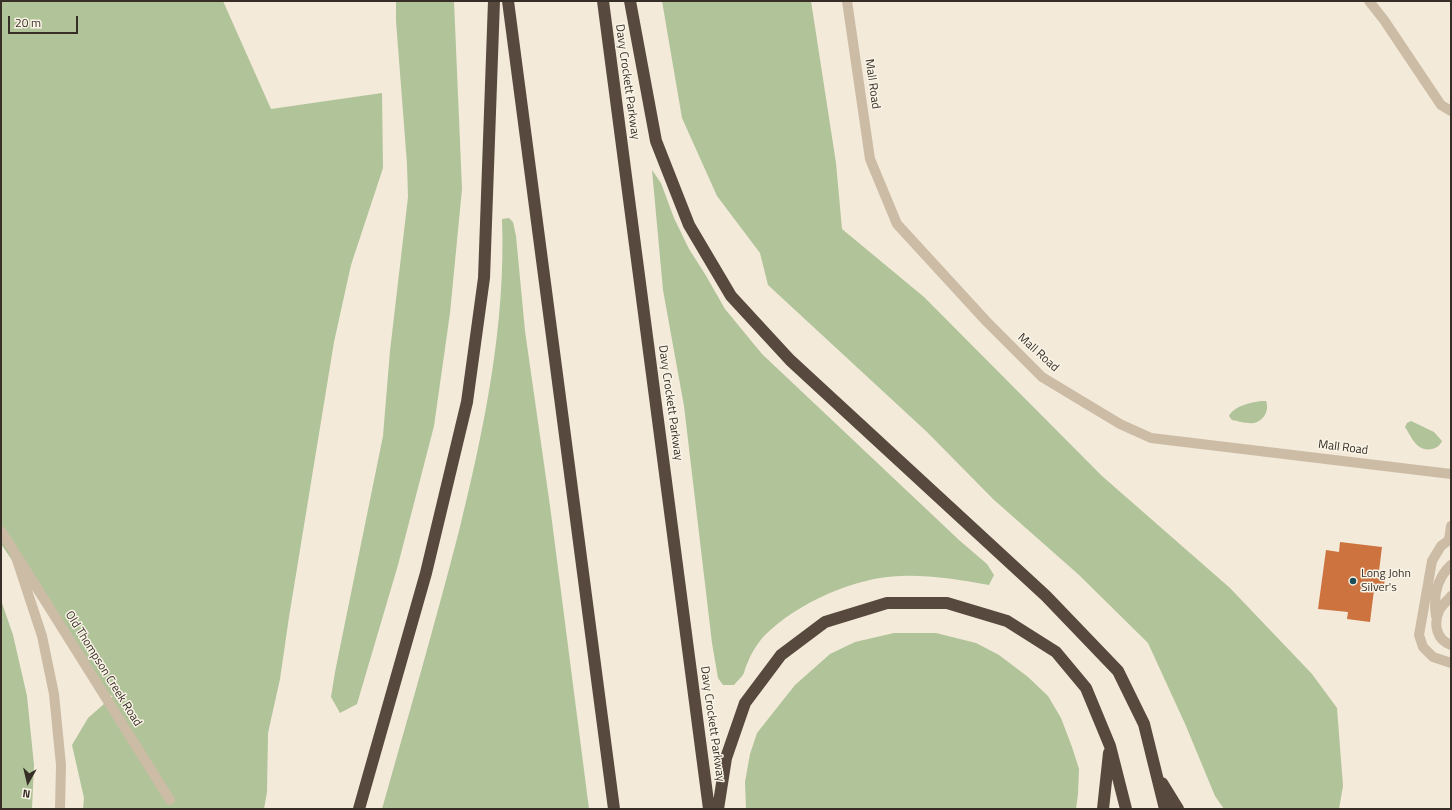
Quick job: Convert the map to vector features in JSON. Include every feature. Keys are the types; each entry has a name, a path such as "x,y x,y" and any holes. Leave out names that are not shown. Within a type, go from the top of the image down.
{"highway":[{"path":"360,809 426,573 467,402 484,278 494,1"},
{"path":"508,1 614,809"},
{"name":"Davy Crockett Parkway","path":"603,1 709,809"},
{"path":"630,1 656,140 688,225 731,296 790,360 1046,596 1118,671 1144,724 1165,809"},
{"path":"718,809 726,758 745,703 781,655 825,622 887,603 947,603 1007,621 1056,652 1086,688 1110,746 1126,809"},
{"path":"1103,809 1110,746"},
{"path":"1157,773 1178,809"}],"street":[{"name":"Mall Road","path":"847,1 870,159 897,224 987,322 1042,377 1120,424 1151,438 1451,474"},
{"path":"1369,1 1384,20 1441,105 1451,111"},
{"path":"1451,526 1450,540 1441,546 1432,562 1419,635 1423,647 1433,657 1451,663"},
{"path":"1,531 14,551 42,636 54,694 60,765 60,809"},
{"name":"Old Thompson Creek Road","path":"14,551 170,800"},
{"path":"1451,565 1444,572 1437,589 1435,607 1437,631 1444,642 1451,645"},
{"path":"1436,620 1439,610 1451,596"}],"green space":[{"path":"1,1 223,1 271,109 382,93 383,168 351,265 334,342 280,679 268,733 267,792 264,809 83,809 84,798 72,745 88,718 113,696 103,694 1,544"},
{"path":"396,1 454,1 462,189 450,313 434,426 398,565 357,704 340,713 331,697 383,436 390,351 408,197 407,164 396,21"},
{"path":"662,1 811,1 836,163 842,229 924,297 1102,476 1230,588 1312,674 1337,708 1343,786 1339,809 1224,809 1215,796 1186,726 1148,643 1079,575 993,499 927,432 768,285 760,253 717,196 682,118"},
{"path":"652,170 661,183 674,218 689,249 725,309 762,354 959,540 987,564 994,575 989,585 934,577 901,576 865,581 846,587 810,603 777,624 757,645 741,678 734,685 723,685 718,678 712,643 684,406 663,290"},
{"path":"509,218 513,222 516,236 525,331 550,506 589,809 382,809 450,566 477,454 485,415 497,337 502,259 502,219"},
{"path":"1266,401 1267,408 1263,418 1257,422 1240,422 1232,420 1229,416 1239,407"},
{"path":"1411,421 1434,432 1442,441 1440,444 1432,449 1422,448 1419,446 1413,440 1405,427 1407,423"},
{"path":"1,600 13,635 27,696 34,765 32,809 1,809"},
{"path":"894,633 936,633 976,643 999,655 1028,677 1048,696 1061,718 1079,769 1076,809 746,809 745,782 750,754 757,733 795,685 830,654 855,642"}],"building":[{"name":"Long John Silver's","path":"1340,542 1382,547 1379,571 1386,572 1383,591 1374,590 1370,622 1347,619 1348,612 1318,609 1326,550 1339,552"}],"place":[{"name":"Long John Silver's","path":"1353,581"}]}
